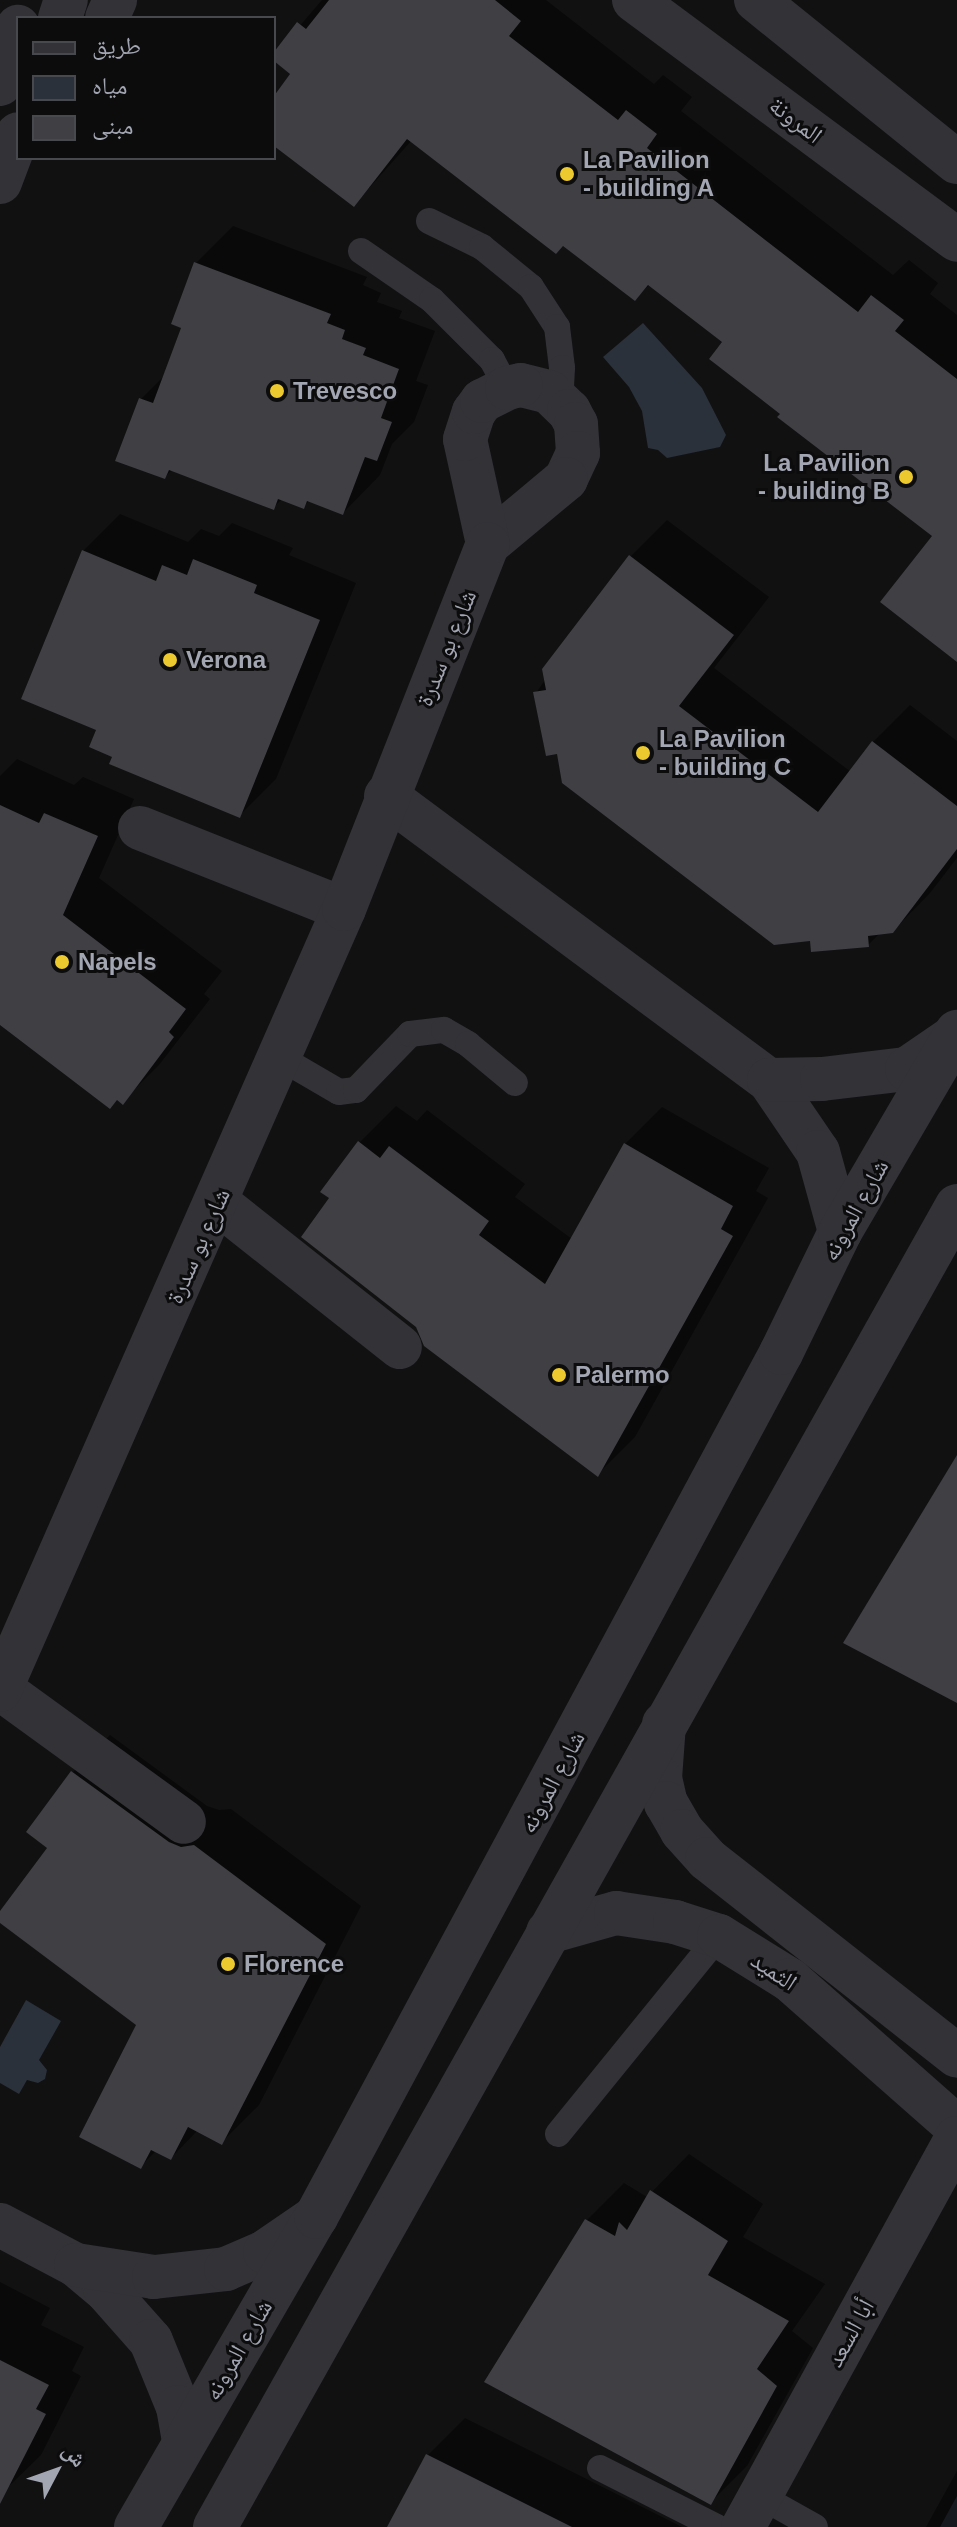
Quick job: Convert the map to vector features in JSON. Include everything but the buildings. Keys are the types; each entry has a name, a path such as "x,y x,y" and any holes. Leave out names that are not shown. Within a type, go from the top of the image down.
{"street":[{"name":"المرونة","path":"634,0 957,240"},
{"path":"756,0 957,162"},
{"path":"0,84 16,33"},
{"path":"0,182 16,139"},
{"path":"488,544 465,439 474,412 482,401 507,388 535,387 560,401"},
{"name":"شارع بو سدرة","path":"0,1690 218,1203 344,909 386,796 488,544 556,488 573,466 578,453 576,424 560,401"},
{"path":"386,796 769,1080 818,1152 840,1232"},
{"path":"140,828 344,909"},
{"path":"769,1080 822,1079 907,1069 956,1034"},
{"name":"شارع المرونه","path":"136,2527 316,2217 781,1353 840,1232 956,1034"},
{"path":"218,1203 400,1347"},
{"path":"215,2527 957,1206"},
{"path":"0,1690 184,1822"},
{"name":"الثميد","path":"664,1724 660,1778 666,1803 682,1831 707,1859 957,2056"},
{"name":"الثميد","path":"548,1932 616,1913 675,1922 719,1936 790,1980 957,2127"},
{"name":"أبا السعد","path":"752,2512 957,2138"},
{"path":"76,2265 154,2277 226,2269 265,2252 316,2217"},
{"path":"0,2225 76,2265 105,2289 151,2341 178,2407 184,2442"}],"lane":[{"path":"429,221 482,247 531,287 557,327 562,368 560,401"},
{"path":"361,251 432,300 458,324 492,360 507,388"},
{"path":"279,1057 339,1092 356,1090 410,1034 444,1030 468,1044 515,1083"},
{"path":"558,2134 719,1936"},
{"path":"600,2468 717,2527"},
{"path":"752,2512 815,2527"}],"water":[{"path":"643,323 702,388 726,435 720,447 667,458 658,450 648,448 642,411 629,387 603,357"},
{"path":"26,2000 61,2021 39,2060 47,2070 45,2079 38,2083 27,2080 19,2094 0,2083 0,2047"},
{"path":"957,2496 957,2527 940,2527"}],"place":[{"name":"La Pavilion - building A","path":"567,174"},
{"name":"Trevesco","path":"277,391"},
{"name":"La Pavilion - building B","path":"906,477"},
{"name":"Verona","path":"170,660"},
{"name":"La Pavilion - building C","path":"643,753"},
{"name":"Napels","path":"62,962"},
{"name":"Palermo","path":"559,1375"},
{"name":"Florence","path":"228,1964"}]}
